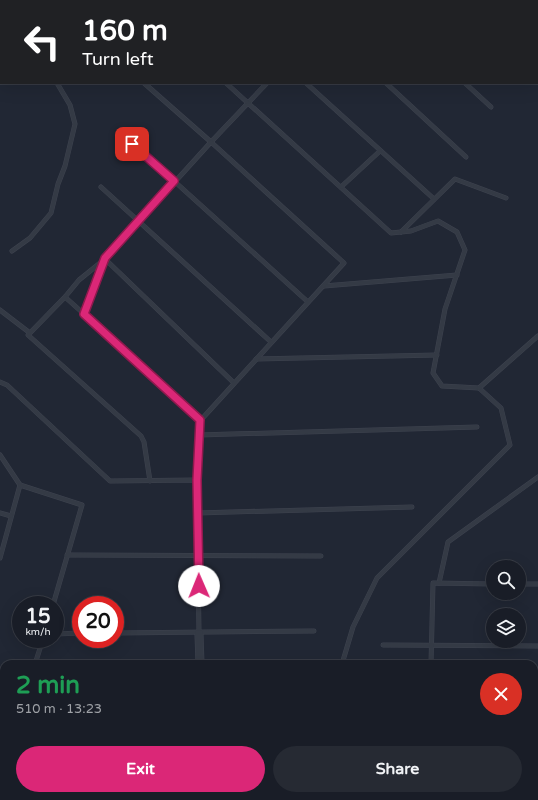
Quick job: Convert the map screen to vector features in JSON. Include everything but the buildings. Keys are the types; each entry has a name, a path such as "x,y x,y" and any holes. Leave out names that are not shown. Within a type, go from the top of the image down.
{"street":[{"path":"200,633 200,660"}],"lane":[{"path":"12,251 30,238 51,213 58,184 65,166 74,124 70,105 58,84"},
{"path":"145,84 344,262 200,420 197,480 200,633"},
{"path":"227,84 391,233 411,231 438,221 457,232 465,250 446,309 433,373 442,386 479,388 501,408 510,445 377,578 353,627 343,660"},
{"path":"30,333 79,280 105,258 174,181 266,84"},
{"path":"307,84 434,199"},
{"path":"387,84 466,157"},
{"path":"466,84 491,107"},
{"path":"122,134 308,302"},
{"path":"341,187 380,151"},
{"path":"401,232 455,179 506,198"},
{"path":"101,187 272,342"},
{"path":"84,314 105,258"},
{"path":"105,258 234,383"},
{"path":"323,286 457,275"},
{"path":"65,296 200,420"},
{"path":"0,310 30,333 28,335 142,438 150,481"},
{"path":"479,388 538,336"},
{"path":"256,359 437,355"},
{"path":"0,382 7,385 110,481 197,480"},
{"path":"199,435 477,427"},
{"path":"0,454 20,485 82,505 56,596"},
{"path":"439,583 448,542 538,476"},
{"path":"0,558 20,485"},
{"path":"198,513 412,507"},
{"path":"0,513 11,516"},
{"path":"67,555 321,556"},
{"path":"431,660 433,583 486,584"},
{"path":"526,584 538,584"},
{"path":"124,633 314,631"},
{"path":"383,645 432,644 538,646"},
{"path":"36,660 40,648"}],"route":[{"path":"132,144 174,181 105,258 84,314 200,420 197,480 199,586"}]}
